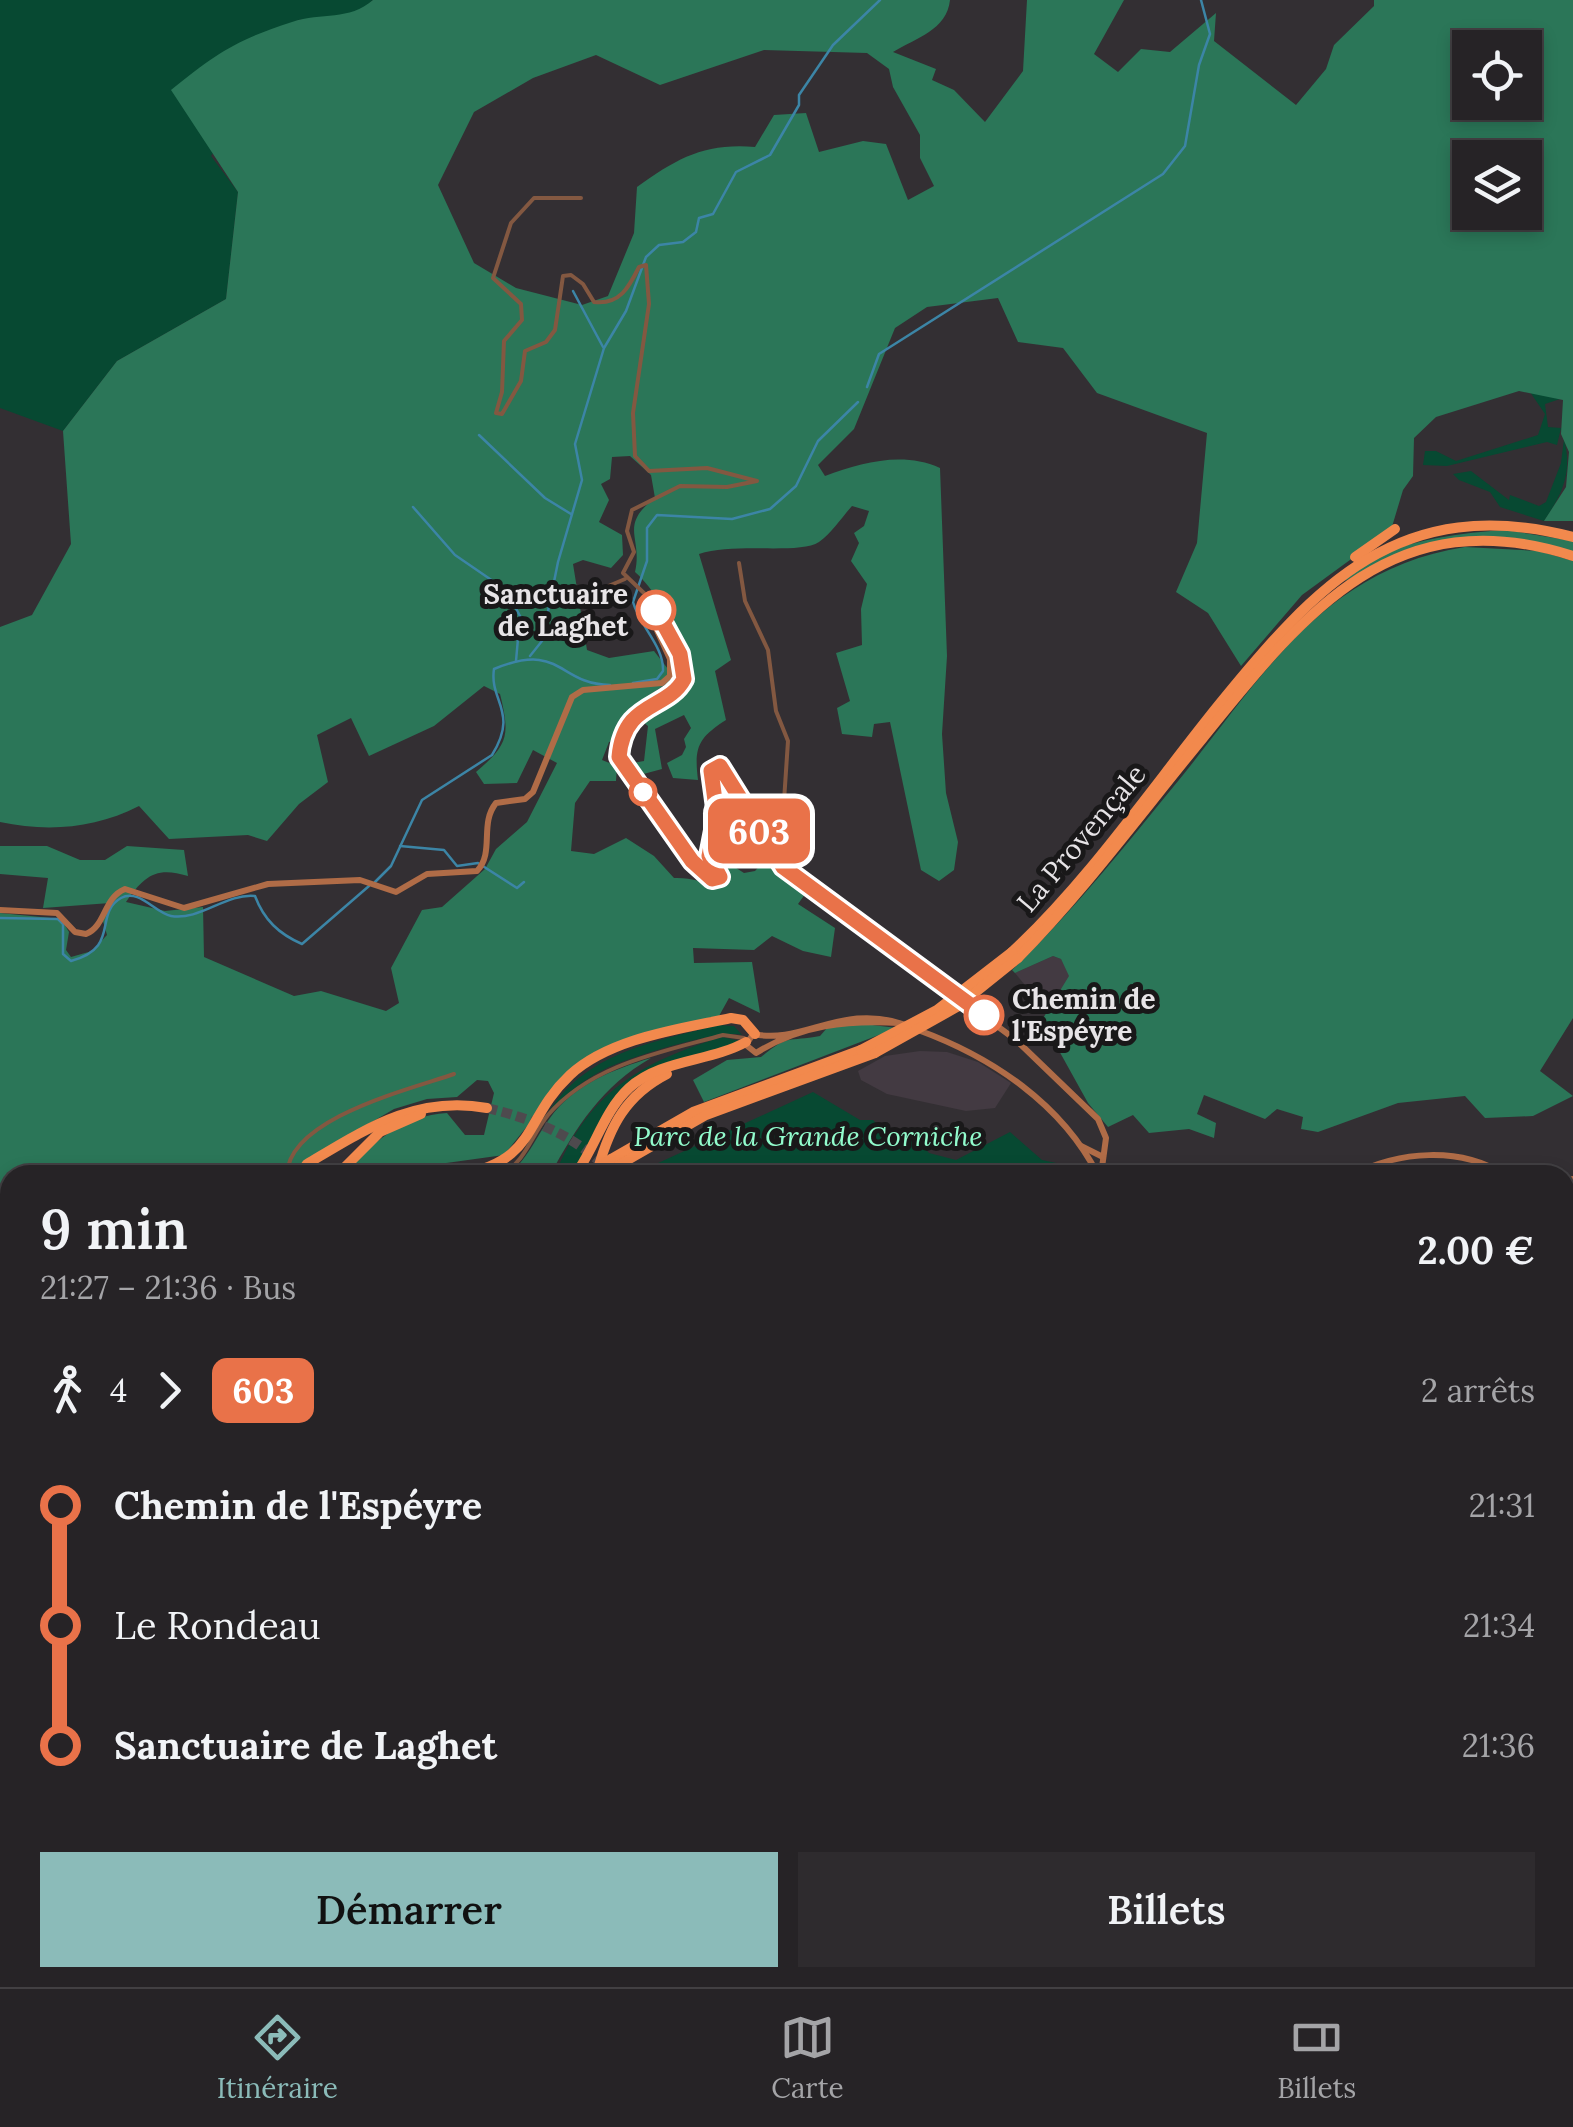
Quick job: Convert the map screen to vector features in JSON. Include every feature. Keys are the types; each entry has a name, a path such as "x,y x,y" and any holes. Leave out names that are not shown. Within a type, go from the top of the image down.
{"highway":[{"path":"1528,522 1573,535"},
{"name":"La Provençale","path":"610,1165 693,1112 861,1050 937,1010 1015,955 1296,612 1365,559 1428,534 1494,526 1573,535"},
{"path":"1296,612 1322,583 1395,529"},
{"name":"La Provençale","path":"612,1165 695,1120 875,1053 956,1007 1070,901 1278,645 1325,600 1387,563 1455,544 1523,544 1573,556"},
{"path":"504,1165 521,1146 553,1095 591,1059 624,1045 726,1020 743,1027 751,1040"},
{"path":"603,1165 616,1119 640,1091 682,1068 751,1040"},
{"path":"581,1165 616,1104 632,1086 660,1070 751,1040"},
{"path":"306,1165 388,1117 456,1104 487,1110 450,1108 412,1116 380,1132 345,1165"},
{"path":"345,1165 374,1131 421,1108"}],"main road":[{"path":"644,591 680,654 684,679 676,690 635,715 621,745 620,761 692,861 712,879 720,874 709,856 717,815 710,774 714,767 722,768 783,867 1016,1040 1103,1125 1106,1142 1097,1163 1006,1072 881,1017 850,1017 751,1040"},
{"path":"0,910 57,913 75,932 86,934 97,928 112,897 124,889 184,908 268,884 360,880 400,892 424,874 470,874 483,865 490,811 496,803 525,798 533,792 554,752 572,697 583,690 662,683 670,676 670,659 644,602 644,591"},
{"path":"751,1040 756,1053 843,1022 899,1023"},
{"path":"751,1040 764,1047"},
{"path":"1380,1165 1457,1156 1489,1165"}],"street":[{"path":"580,198 534,198 511,223 493,278 520,304 522,320 502,348 502,392 496,413 502,414 516,393 524,352 546,342 555,330 563,276 583,284 594,302 605,304 624,294 639,267 646,265 649,304 632,413 635,456 649,471 707,468 756,481 728,487 680,486 632,510 627,531 634,552 624,570 626,580 644,591"},
{"path":"739,564 745,601 768,650 776,711 788,742 784,801 761,834"},
{"path":"599,590 626,580"},
{"path":"508,1165 523,1156 548,1115 603,1072 723,1035 751,1040"},
{"path":"288,1165 289,1160 341,1114 454,1074"}],"shaded area":[{"path":"1053,956 1061,959 1070,976 1048,1013 1015,973"},
{"path":"947,1052 978,1062 1011,1083 995,1108 966,1111 887,1094 861,1080 858,1071 885,1056"}],"green space":[{"path":"0,0 373,0 357,14 298,20 211,156 238,192 226,299 117,361 63,431 0,408"},
{"path":"373,0 950,0 937,26 893,52 936,69 932,80 954,90 985,122 1023,71 1027,0 1124,0 1094,54 1118,72 1141,49 1170,52 1216,13 1214,41 1296,105 1326,69 1334,45 1374,6 1374,0 1573,0 1573,521 1544,521 1566,487 1569,452 1561,434 1563,400 1519,391 1436,417 1414,438 1413,476 1403,490 1391,530 1302,595 1241,666 1208,613 1176,592 1197,543 1207,433 1097,393 1063,348 1018,342 998,298 927,307 895,328 854,429 818,465 825,476 867,463 896,460 940,468 947,656 942,734 946,793 958,842 954,870 939,881 921,870 890,722 874,724 872,737 842,734 837,708 850,701 836,653 862,645 861,609 867,584 851,561 859,543 854,533 864,526 869,511 852,506 828,535 810,546 699,554 731,660 715,671 726,720 700,744 698,780 673,778 667,763 682,755 686,747 684,739 691,728 684,715 655,729 662,769 636,776 627,764 644,761 648,726 639,719 690,677 670,620 635,572 635,524 637,516 655,498 651,475 630,456 612,457 610,479 601,484 609,500 599,522 622,535 623,555 611,568 583,560 573,564 587,650 609,658 654,651 675,678 633,706 617,740 609,742 602,760 617,766 616,781 590,781 575,803 571,851 594,854 626,838 654,856 674,878 717,883 723,883 723,869 730,864 744,873 755,871 767,858 808,890 798,904 835,928 831,957 803,951 772,936 754,950 693,948 694,963 752,962 760,1013 729,998 719,1016 577,1064 504,1155 432,1165 354,1165 389,1133 431,1115 447,1113 465,1135 484,1135 494,1093 488,1081 477,1080 457,1097 427,1099 394,1109 314,1156 305,1165 0,1165 0,913 61,919 69,932 66,950 71,957 92,951 107,935 103,921 110,903 43,908 48,878 0,874 0,846 47,846 80,860 105,860 127,846 184,850 188,876 159,873 145,880 126,902 165,911 203,907 204,957 294,996 321,991 386,1011 399,1003 391,968 422,910 442,907 485,869 496,849 527,822 557,763 533,750 517,783 484,784 476,772 501,746 506,729 500,694 484,686 434,726 369,756 351,718 317,735 328,782 299,804 267,841 248,835 169,839 139,806 88,824 35,827 0,822 0,627 32,615 71,544 63,431 117,361 226,299 238,192 171,90 215,57 256,35 303,19 345,14","holes":["764,50 867,53 889,69 893,87 920,135 920,158 934,186 908,200 886,144 863,141 819,152 806,113 774,115 755,147 706,150 666,168 637,187 634,233 608,296 582,305 516,288 474,263 438,185 474,112 533,78 596,55 660,85"]},
{"path":"1530,392 1560,399 1545,404 1548,427 1561,428 1557,445 1547,442 1447,466 1423,465 1425,451 1436,451 1456,461 1538,435 1545,414"},
{"path":"1564,439 1564,483 1544,521 1500,507 1490,492 1453,474 1471,471 1509,500 1510,495 1539,506 1546,502 1561,463"},
{"path":"1506,530 1573,541 1573,552 1479,539 1382,561 1345,581 1357,568 1396,549 1443,537"},
{"path":"1465,547 1539,551 1573,561 1573,1018 1540,1071 1573,1096 1533,1116 1485,1118 1465,1096 1398,1103 1318,1132 1301,1129 1303,1117 1277,1109 1265,1119 1204,1095 1197,1114 1216,1123 1214,1138 1189,1129 1149,1133 1133,1115 1108,1127 1088,1103 1042,1020 1069,976 1061,959 1053,956 1015,973 1012,970 1100,875 1302,631 1373,578 1416,559"},
{"path":"856,1023 897,1028 704,1102 693,1080 727,1060 761,1057 783,1042 820,1036 827,1028"},
{"path":"718,1025 734,1026 742,1035 696,1039 619,1063 582,1083 546,1116 562,1094 600,1064 644,1045"},
{"path":"722,1037 740,1041 637,1078 576,1165 559,1165 584,1122 620,1084 666,1057"},
{"path":"651,1058 605,1094 556,1165 518,1165 559,1106 582,1087"},
{"name":"Parc de la Grande Corniche","path":"813,1092 860,1120 873,1120 882,1129 914,1135 929,1153 956,1160 1010,1132 1042,1160 1062,1165 654,1165"}],"waterway":[{"path":"530,656 542,641 558,562 582,480 575,444 604,348 626,311 646,257 659,245 683,242 696,232 699,218 713,214 736,172 770,155 799,105 799,95 833,45 880,0"},
{"path":"867,387 879,354 1163,174 1185,146 1199,65 1210,34 1201,0"},
{"path":"573,291 603,347"},
{"path":"633,683 657,679 663,671 660,653 633,602 647,561 647,528 657,515 732,519 770,509 796,486 818,441 858,402"},
{"path":"479,435 545,498 571,514"},
{"path":"413,507 455,555 506,590 520,616 516,661"},
{"path":"375,882 391,866 422,800 492,755 503,728 494,669 516,662 547,661 579,678 610,685"},
{"path":"400,846 444,850 457,866 478,863 517,888 524,882"},
{"path":"0,918 58,919 63,924 63,954 71,961 96,948 108,913 121,898 134,896 165,914 182,916 255,896 273,925 302,944 369,886"}],"tunnel":[{"path":"487,1108 556,1132 603,1165"}],"bus line":[{"name":"603","path":"656,610 680,654 684,679 676,690 635,715 619,757 692,861 712,879 720,877 709,853 717,815 711,771 720,766 783,867 984,1015"}],"place":[{"name":"Sanctuaire de Laghet","path":"656,610"},
{"name":"Chemin de l'Espéyre","path":"984,1015"}]}
